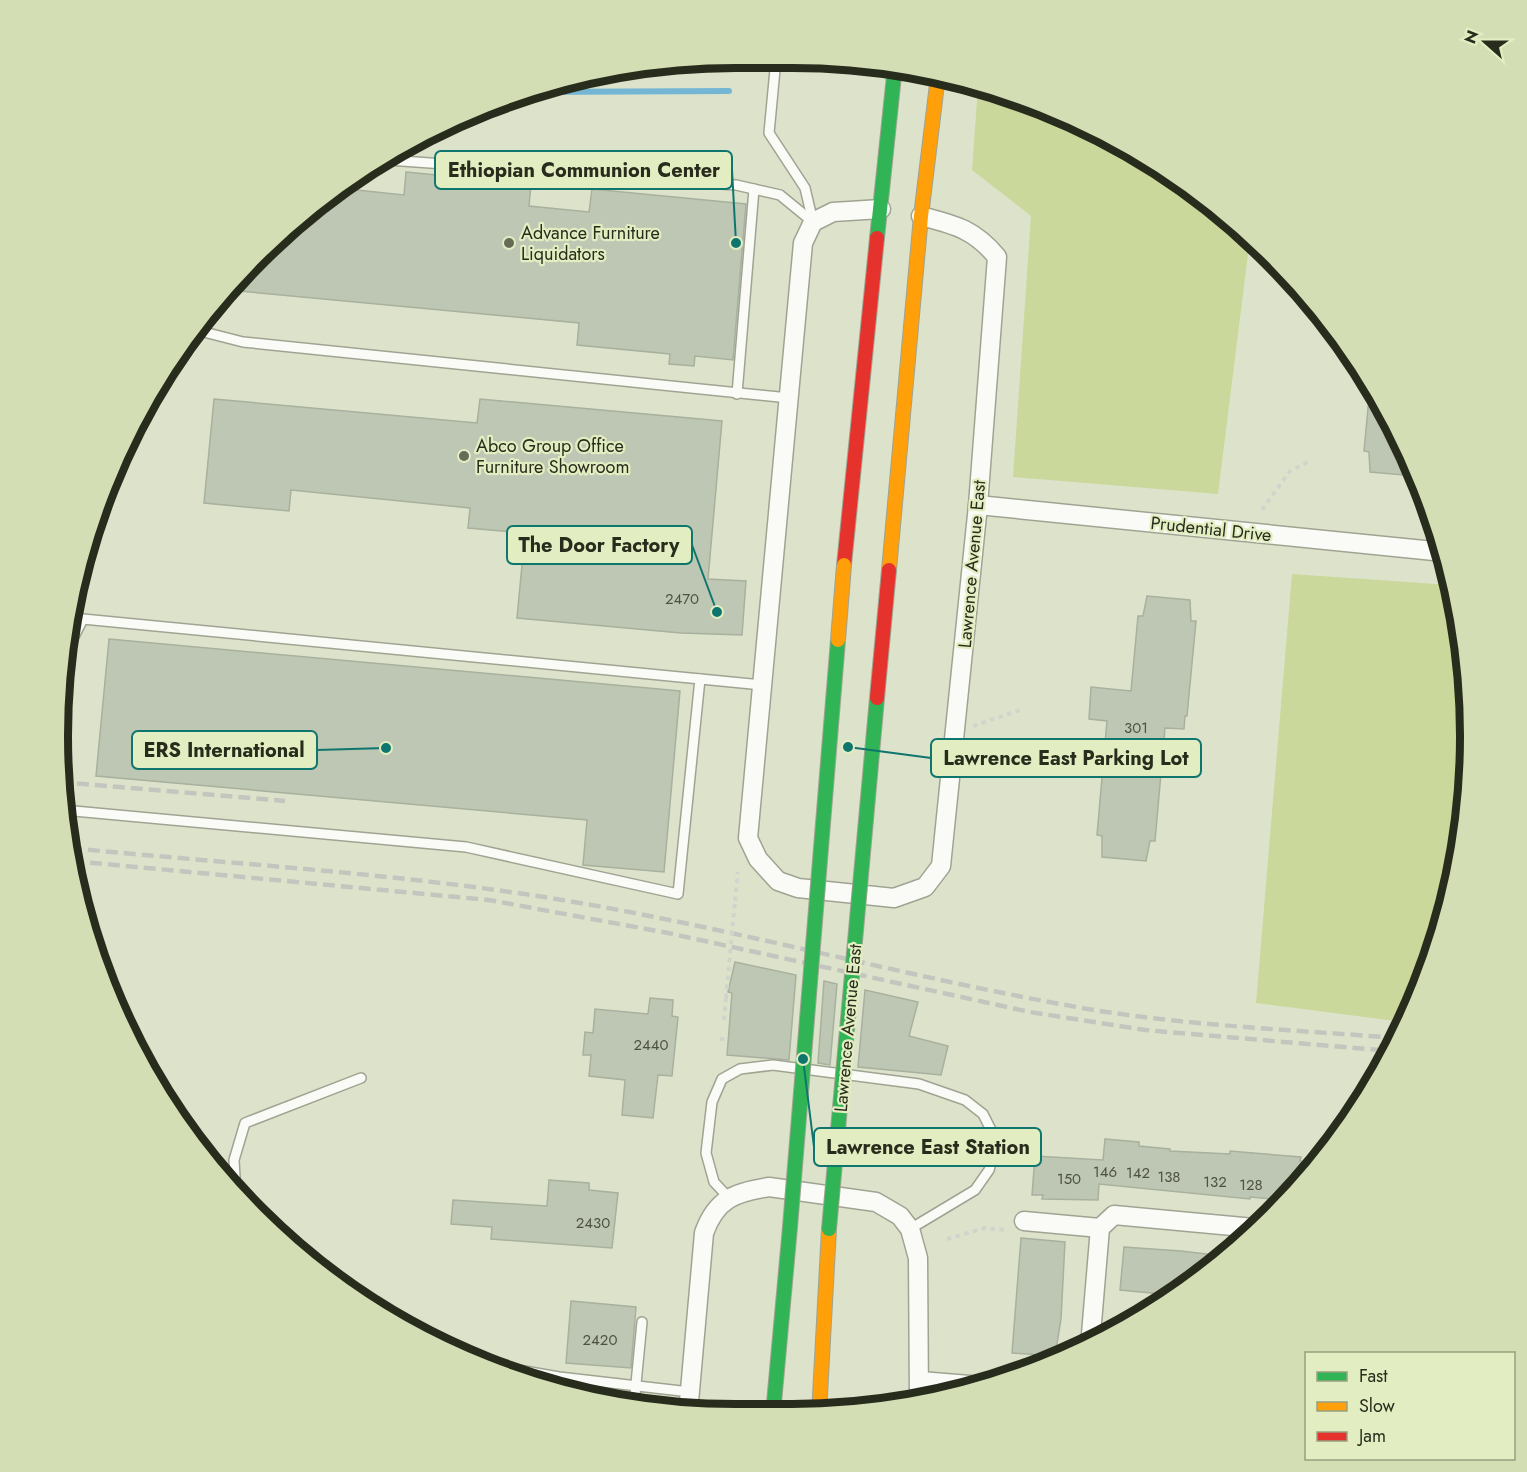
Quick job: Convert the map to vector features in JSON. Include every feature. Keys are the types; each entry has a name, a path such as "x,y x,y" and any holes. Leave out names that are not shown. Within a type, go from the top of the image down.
{"main road":[{"path":"774,1404 844,565 894,76"},
{"name":"Lawrence Avenue East","path":"820,1403 829,1229 921,216 937,84"}],"street":[{"path":"813,222 833,212 881,209"},
{"name":"Lawrence Avenue East","path":"813,222 803,243 748,838 758,860 778,881 798,888 894,898 925,887 941,866 978,505 997,257 982,239 955,226 921,216"},
{"name":"Prudential Drive","path":"978,505 1433,551"},
{"path":"689,1403 704,1233 710,1215 729,1198 752,1190 769,1188 876,1202 900,1216 910,1229 918,1258 919,1392"},
{"path":"1091,1334 1100,1228 1114,1215 1245,1227"},
{"path":"1024,1221 1100,1228"},
{"path":"920,1381 956,1384"}],"lane":[{"path":"775,68 770,134 805,188 813,222"},
{"path":"396,161 736,185 780,195 813,222"},
{"path":"737,394 754,189"},
{"path":"204,332 243,342 789,398"},
{"path":"76,634 83,619 762,685"},
{"path":"72,811 466,848 678,894 700,679"},
{"path":"729,1198 714,1182 706,1153 712,1102 722,1078 740,1069 773,1065 919,1084 965,1100 982,1113 997,1142 989,1170 975,1190 910,1229"},
{"path":"235,1179 234,1160 245,1123 360,1078"},
{"path":"635,1397 642,1322"},
{"path":"524,1370 690,1392"}],"path":[{"path":"1262,510 1290,471 1310,461"},
{"path":"956,727 980,726 1023,709"},
{"path":"724,1020 738,872"},
{"path":"720,1039 728,1040"}],"green space":[{"path":"977,94 1047,118 1125,157 1198,206 1249,249 1218,494 1013,477 1031,216 972,170"},
{"path":"1292,574 1442,584 1454,649 1458,692 1460,736 1458,780 1447,866 1437,909 1409,992 1396,1021 1256,1003"}],"building":[{"name":"Advance Furniture Liquidators","path":"406,172 531,184 529,206 589,212 592,189 746,204 733,360 695,356 694,366 669,364 670,354 577,345 579,323 239,291 263,263 295,233 352,189 404,195"},
{"name":"Abco Group Office Furniture Showroom","path":"214,399 477,423 480,399 722,421 708,579 746,581 742,635 681,633 517,618 525,533 468,528 470,508 291,490 289,511 204,503"},
{"path":"1369,400 1407,475 1370,472 1369,452 1364,451"},
{"path":"1147,596 1190,600 1191,621 1196,621 1187,716 1185,716 1184,729 1165,728 1155,841 1150,841 1146,861 1102,857 1102,836 1097,835 1107,721 1089,719 1091,687 1131,691 1138,616 1143,616"},
{"path":"109,639 680,691 664,872 583,865 587,820 96,776"},
{"path":"735,962 796,975 789,1060 727,1055 732,993 728,992"},
{"path":"824,981 837,984 830,1065 818,1063"},
{"path":"865,990 918,1002 909,1036 948,1046 941,1075 858,1067"},
{"path":"650,998 673,1000 672,1016 678,1017 672,1076 658,1075 653,1118 622,1115 625,1080 589,1076 591,1055 583,1055 585,1032 593,1033 595,1009 648,1014"},
{"path":"1105,1139 1139,1142 1139,1146 1170,1149 1170,1151 1230,1154 1230,1151 1301,1157 1300,1161 1306,1161 1273,1199 1250,1197 1250,1199 1099,1184 1098,1200 1042,1199 1043,1195 1032,1195 1035,1156 1103,1160"},
{"path":"549,1180 589,1183 589,1190 618,1193 612,1248 491,1239 492,1227 451,1224 453,1200 547,1206"},
{"path":"1021,1238 1065,1242 1061,1319 1056,1350 1044,1355 1012,1353"},
{"path":"1124,1247 1212,1255 1159,1294 1120,1290"},
{"path":"571,1301 636,1307 631,1368 566,1363"}],"waterway":[{"path":"557,92 729,91"}],"railway":[{"path":"69,783 285,801"},
{"path":"77,849 328,871 522,894 650,916 966,985 1094,1010 1207,1024 1388,1037"},
{"path":"79,862 489,900 668,933 1030,1012 1145,1030 1381,1050"}],"traffic: fast":[{"path":"877,238 894,76"},
{"path":"790,1227 838,640"},
{"path":"829,1229 877,698"},
{"path":"774,1404 790,1227"}],"traffic: slow":[{"path":"889,570 921,216 937,84"},
{"path":"838,640 844,565"},
{"path":"820,1403 829,1229"}],"traffic: jam":[{"path":"844,565 877,238"},
{"path":"877,698 889,570"}],"place":[{"name":"Advance Furniture Liquidators","path":"509,243"},
{"name":"Ethiopian Communion Center","path":"736,243"},
{"name":"Abco Group Office Furniture Showroom","path":"464,456"},
{"name":"The Door Factory","path":"717,612"},
{"name":"Lawrence East Parking Lot","path":"848,747"},
{"name":"ERS International","path":"386,748"},
{"name":"Lawrence East Station","path":"803,1059"}]}
